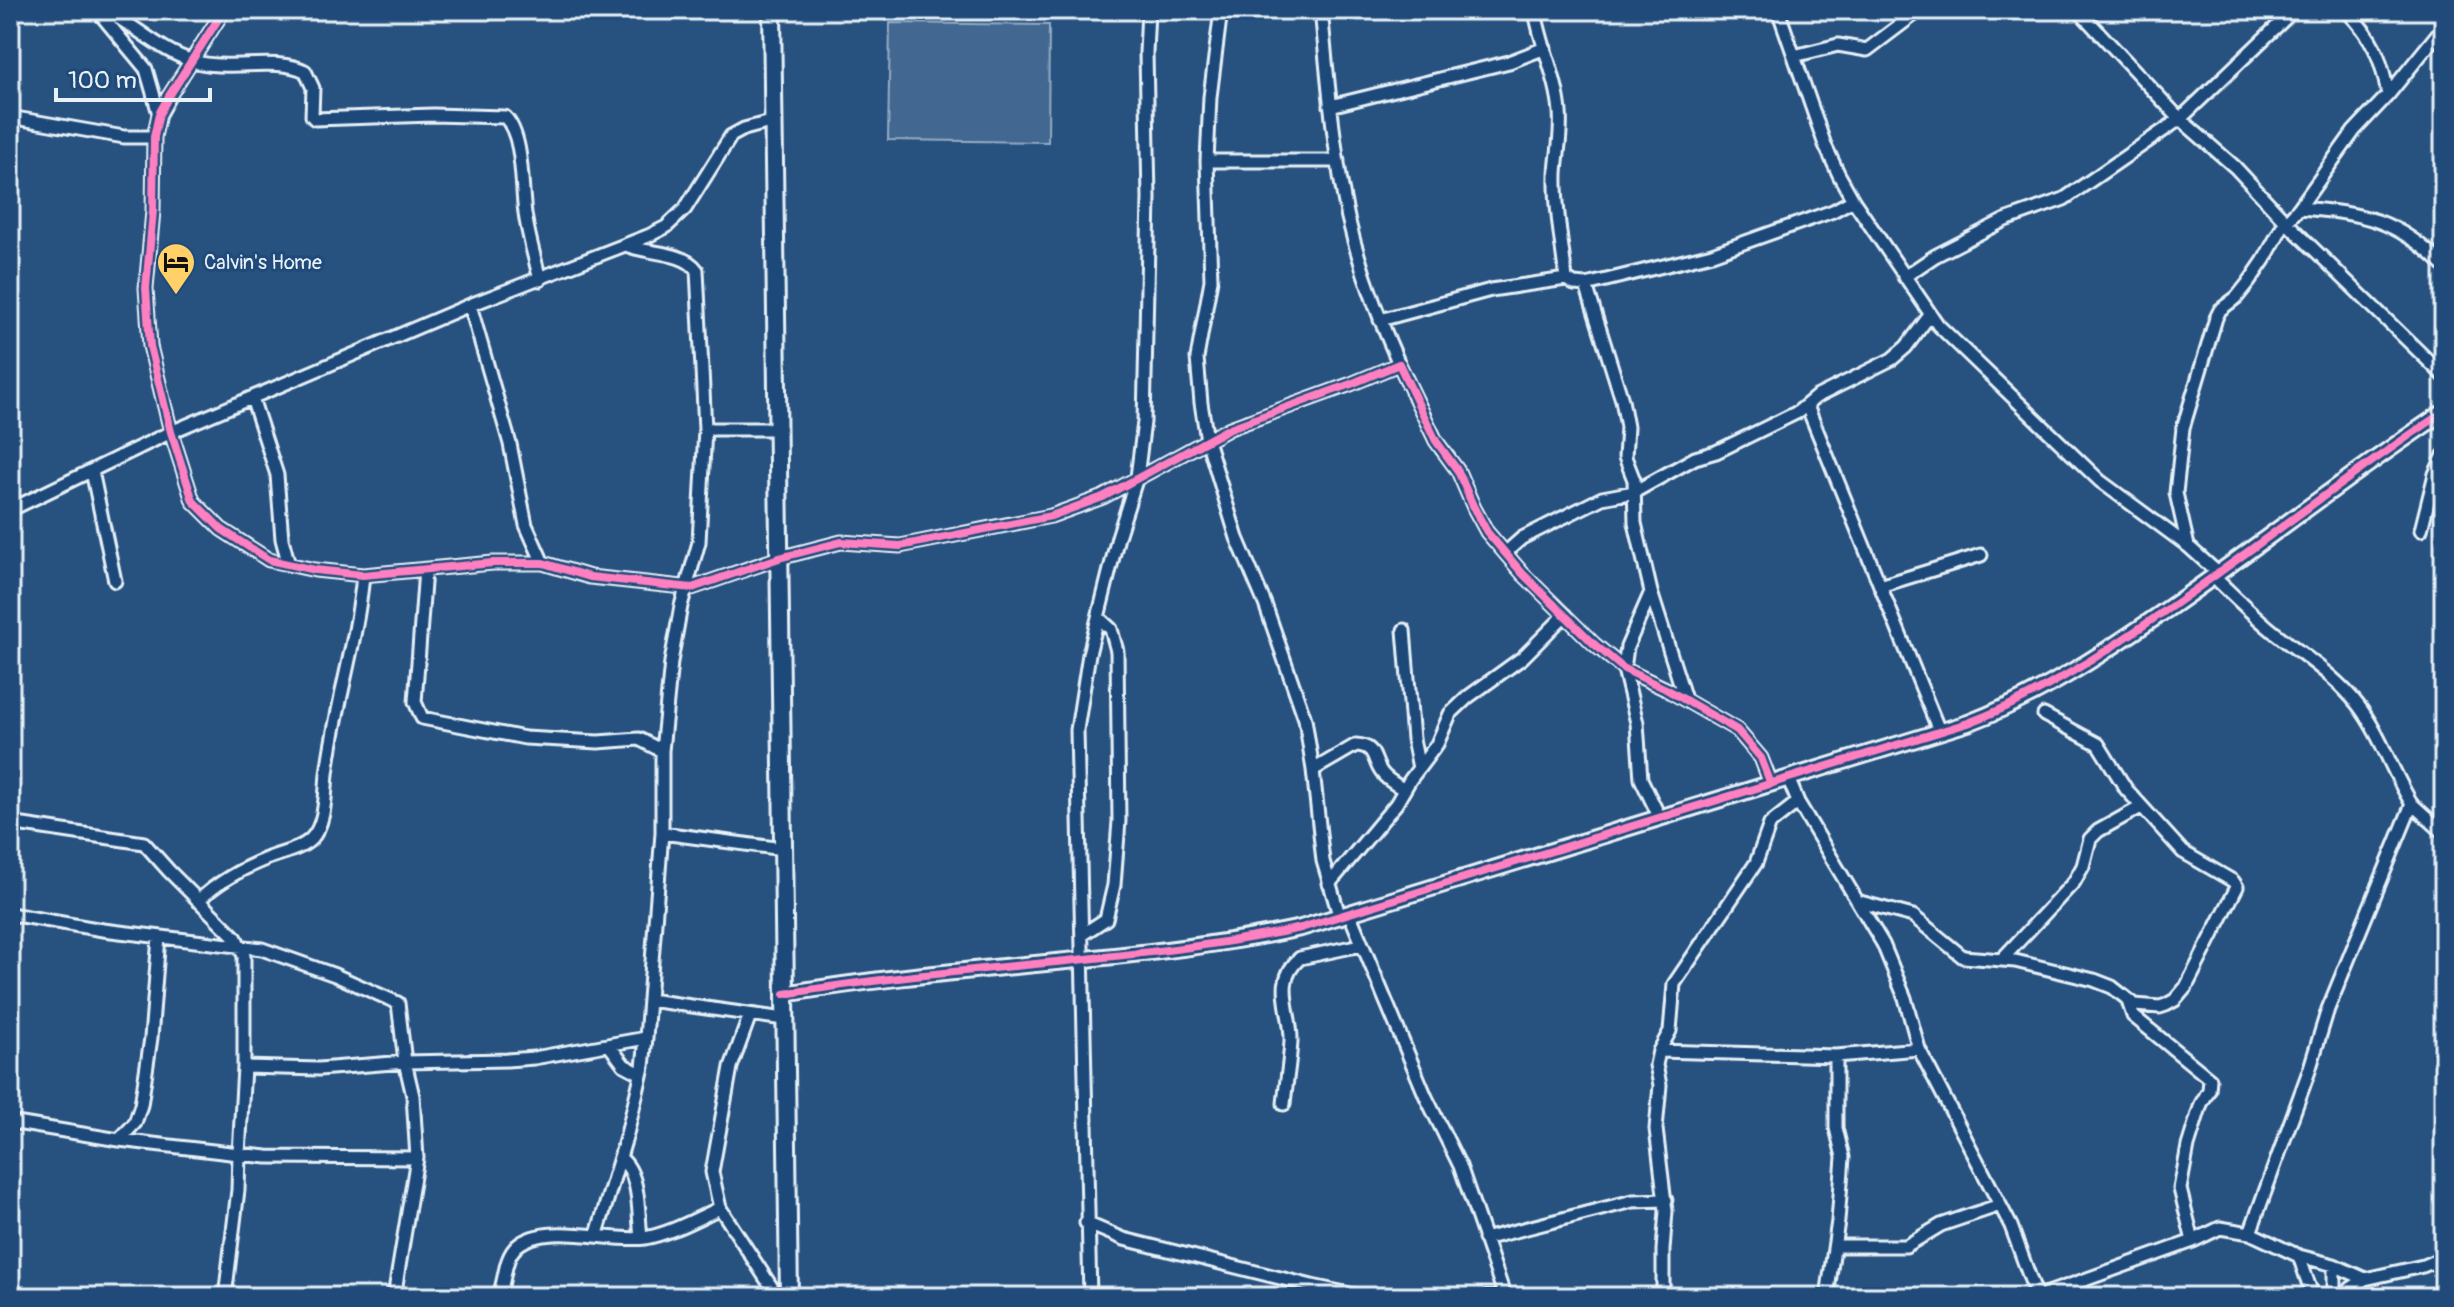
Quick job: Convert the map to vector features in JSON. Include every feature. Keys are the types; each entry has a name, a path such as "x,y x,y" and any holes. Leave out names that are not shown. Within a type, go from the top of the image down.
{"main road":[{"path":"772,10 789,1297"}],"street":[{"path":"97,10 146,69 159,114"},
{"path":"105,10 192,61 226,66 299,68 305,71 313,88 312,116 315,119 433,115 505,117 512,124 516,137 525,214 540,280"},
{"path":"224,10 159,114 154,137 153,211 146,288 150,346 171,432 193,501 205,516 269,560 363,575 493,563 543,563 590,577 685,589 779,558 846,541 900,546 1051,516 1103,497 1256,417 1399,364"},
{"path":"1090,1297 1077,730 1089,654 1118,537 1137,477 1144,422 1148,10"},
{"path":"1221,10 1210,97 1207,161 1211,280 1197,358 1207,440 1237,538 1265,604 1305,719 1323,861 1329,884 1361,945 1426,1097 1460,1166 1504,1296 1485,1297"},
{"path":"1321,10 1330,106 1349,220 1380,320 1436,441 1458,471 1480,520 1505,553 1594,644 1624,669 1685,699 1737,730 1761,758 1771,784"},
{"path":"1535,10 1538,31 1553,71 1560,114 1561,139 1556,182 1566,279"},
{"path":"1778,10 1825,145 1853,200 1930,315 1957,346 2100,481 2188,546 2267,627 2327,673 2358,705 2412,804 2444,833"},
{"path":"1794,56 1838,45 1867,50 1920,10"},
{"path":"2078,10 2180,119 2235,167 2287,223 2444,376"},
{"path":"1904,277 1935,256 2005,220 2064,199 2180,119 2294,10"},
{"path":"2346,10 2373,41 2388,95"},
{"path":"2188,546 2176,493 2184,422 2216,318 2220,310 2237,297 2249,282 2282,227 2346,141 2444,26"},
{"path":"1330,106 1509,62 1545,48"},
{"path":"10,117 124,137 154,137"},
{"path":"10,510 171,432 470,305 540,280 666,227 685,209 731,136 774,121"},
{"path":"1207,161 1338,161"},
{"path":"1380,320 1491,290 1566,279 1574,284 1586,285 1712,254 1833,211 1853,200"},
{"path":"2299,208 2354,214 2398,228 2444,266"},
{"path":"597,1234 641,1074 646,1038 662,833 662,751 671,662 685,589 699,542 705,429 697,270 682,259 642,252 626,245"},
{"path":"1586,285 1622,400 1627,427 1625,457 1632,472 1635,523 1651,592 1685,699"},
{"path":"470,305 507,433 526,525 543,563"},
{"path":"1505,553 1522,538 1602,498 1634,492 1695,458 1749,437 1807,406 1816,397 1892,359 1906,347 1930,315"},
{"path":"252,398 277,475 282,539 289,565"},
{"path":"1807,406 1940,733"},
{"path":"785,994 948,972 1227,942 1301,928 1940,733 2012,705 2130,637 2444,412"},
{"path":"705,429 778,429"},
{"path":"2421,530 2435,474 2444,455"},
{"path":"92,471 115,581"},
{"path":"1880,586 1981,555"},
{"path":"425,570 415,702 422,718 525,738 598,742 639,739 662,751"},
{"path":"198,901 243,869 312,839 323,814 329,755 358,615 363,575"},
{"path":"1651,592 1627,647 1624,669 1637,723 1641,779 1660,818"},
{"path":"1329,884 1396,804 1437,744 1450,714 1522,658 1565,615"},
{"path":"1083,934 1101,924 1110,908 1119,821 1117,651 1111,629 1099,618"},
{"path":"1404,630 1413,739 1419,768"},
{"path":"1860,902 1913,916 1963,957 2002,959 2106,984 2135,1005 2160,1007 2175,1000 2186,987 2237,892 2233,881 2183,852 2141,807 2098,744 2044,715"},
{"path":"1313,770 1356,745 1363,745 1371,749 1384,775 1404,790"},
{"path":"1789,780 1798,802 1883,944 1919,1049 2011,1226 2037,1297 2193,1241 2220,1228 2250,1233 2299,1256 2334,1265 2365,1279"},
{"path":"1663,1297 1666,1200 1656,1129 1660,1085 1656,1065 1659,1051 1670,1031 1675,979 1729,906 1756,863 1770,824 1798,802"},
{"path":"2250,1233 2309,1071 2328,1009 2412,804"},
{"path":"2002,959 2074,882 2083,866 2090,839 2098,831 2141,807"},
{"path":"10,823 144,843 241,946 246,969 244,1067 238,1190 225,1297"},
{"path":"662,833 783,849"},
{"path":"10,914 273,952 392,999 401,1009 405,1062 413,1096 417,1158 394,1297"},
{"path":"119,1140 135,1123 141,1105 151,1038 159,937"},
{"path":"1284,1104 1291,1039 1283,994 1286,978 1300,958 1361,945"},
{"path":"649,1000 784,1019"},
{"path":"2128,1001 2133,1016 2210,1079 2209,1090 2201,1104 2188,1146 2180,1189 2193,1241"},
{"path":"750,1015 731,1067 712,1172 720,1208 778,1297"},
{"path":"244,1067 319,1069 405,1062 534,1058 646,1038"},
{"path":"609,1045 624,1065 641,1074"},
{"path":"1659,1051 1836,1056 1919,1049"},
{"path":"1827,1297 1843,1157 1836,1128 1836,1056"},
{"path":"10,1122 119,1140 267,1157 417,1158"},
{"path":"620,1158 629,1166 635,1184 641,1238"},
{"path":"1484,1239 1633,1201 1666,1200"},
{"path":"1835,1246 1906,1246 1941,1225 2000,1205"},
{"path":"498,1297 509,1258 519,1243 541,1236 597,1234 641,1238 663,1234 720,1208"},
{"path":"1086,1223 1137,1242 1363,1297"},
{"path":"2299,1256 2313,1297"},
{"path":"2334,1265 2336,1297 2365,1279 2423,1266 2444,1257"}],"shaded area":[{"path":"890,23 1049,25 1048,142 888,140"}],"cycle path":[{"path":"224,10 159,114 154,137 153,211 146,288 150,346 171,432 193,501 221,529 269,560 315,570 363,575 493,563 543,563 590,577 692,588 779,558 841,542 900,546 1051,516 1103,497 1230,428 1399,364 1436,441 1458,471 1487,532 1523,574 1624,669 1737,730 1761,758 1771,784"},
{"path":"785,994 914,976 1173,949 1301,928 1968,723 2048,686 2123,639 2444,412"}],"place":[{"name":"Calvin's Home","path":"176,296"}]}
